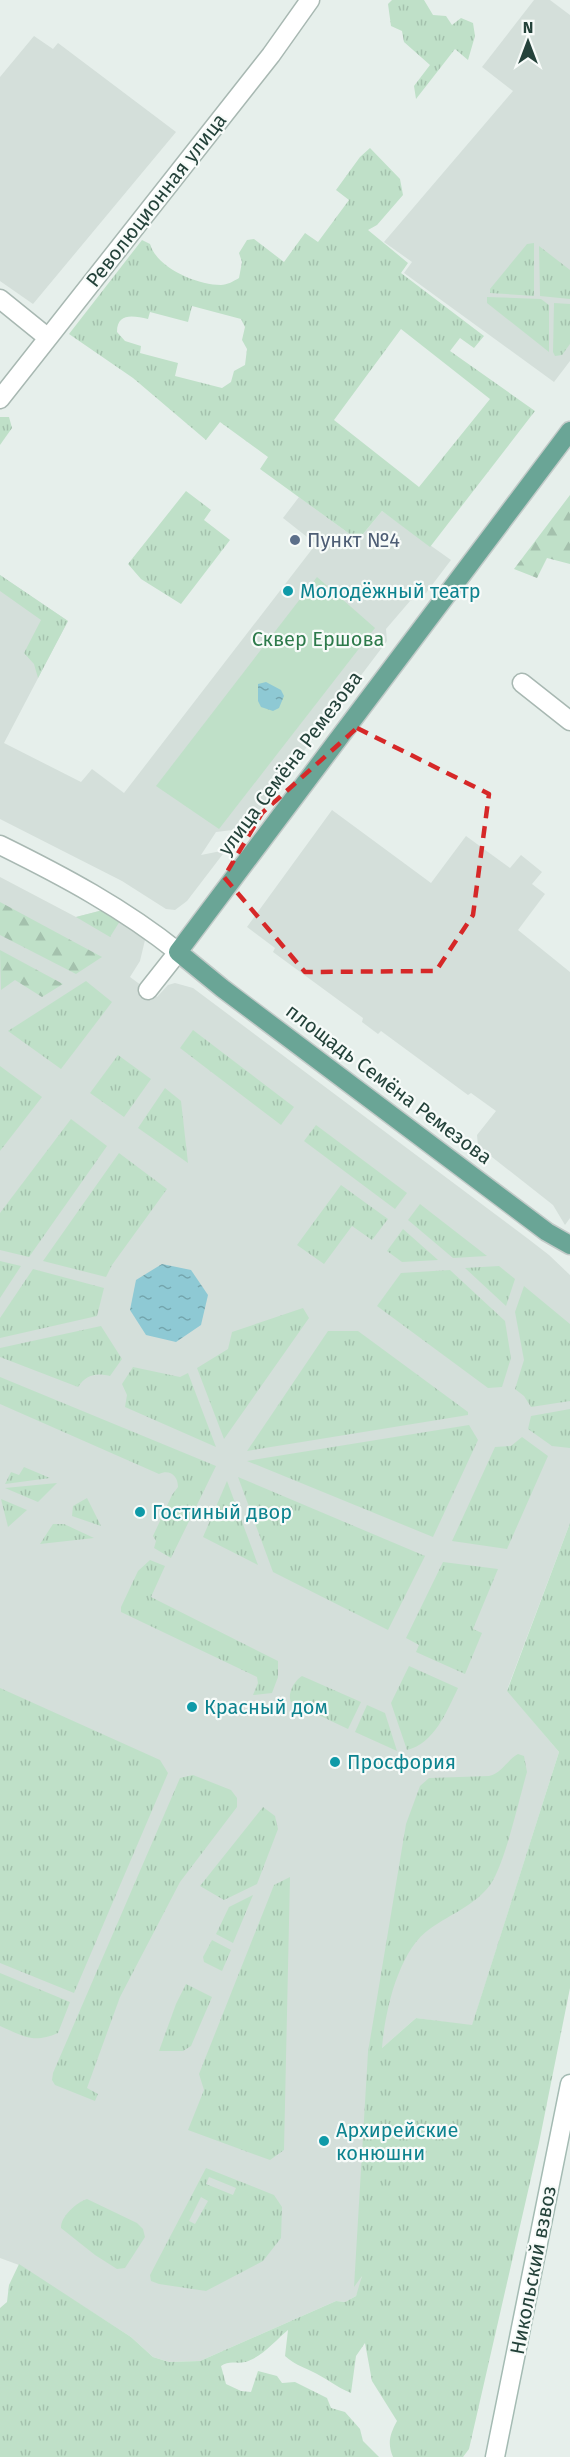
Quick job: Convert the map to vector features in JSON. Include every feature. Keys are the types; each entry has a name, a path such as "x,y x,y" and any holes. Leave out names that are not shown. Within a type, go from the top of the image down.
{"main road":[{"name":"улица Семёна Ремезова","path":"178,952 570,430"},
{"name":"площадь Семёна Ремезова","path":"178,952 547,1232"},
{"path":"547,1232 570,1245"}],"street":[{"name":"Революционная улица","path":"0,399 271,55 310,0"},
{"path":"0,299 47,337"},
{"path":"522,683 570,720"},
{"path":"0,845 64,876 115,906 145,925 178,952 148,990"},
{"name":"площадь Семёна Ремезова","path":"547,1232 570,1255"},
{"name":"Никольский взвоз","path":"495,2457 570,2084"},
{"path":"487,2457 500,2432"}],"highlighted area":[{"path":"357,728 489,794 473,915 436,971 305,972 224,877 262,813"}],"shaded area":[{"path":"534,0 550,0 570,15 570,361 554,382 404,273 412,262 384,242 513,91 482,67"},
{"path":"34,36 53,49 58,43 176,132 33,304 0,281 0,77"},
{"path":"299,497 358,540 382,511 451,560 426,593 410,601 386,629 387,641 250,822 241,829 216,832 201,855 226,850 187,901 175,910 166,909 122,881 0,819 0,575 68,621 4,743 81,782 92,769 124,793 316,544 283,518"},
{"path":"332,810 431,883 466,836 510,868 521,855 542,872 532,884 545,894 518,930 570,972 570,1218 565,1225 553,1205 478,1146 477,1135 496,1111 471,1093 468,1095 381,1031 378,1034 362,1022 363,1018 273,952 275,948 247,927"},
{"path":"0,877 76,917 103,910 138,933 145,940 140,961 130,977 157,997 168,985 175,983 193,988 527,1238 570,1275 570,1523 507,1690 559,1752 472,2026 416,2018 381,2049 361,2284 356,2296 345,2302 336,2301 200,2361 169,2362 153,2357 131,2337 19,2265 0,2258"}],"green space":[{"path":"392,0 424,0 433,15 446,16 452,25 461,18 473,23 475,36 468,60 455,49 416,99 414,86 430,65 404,42 402,31 391,26 388,4"},
{"path":"370,148 400,179 403,195 377,225 368,230 408,263 401,273 484,336 474,348 460,338 450,351 535,411 430,547 382,511 358,540 260,469 268,457 220,422 206,440 133,378 69,334 142,240 150,244 161,261 179,274 201,282 221,285 239,278 242,262 239,253 247,240 254,239 284,262 305,233 318,242 349,200 336,190 360,157","holes":["192,306 241,319 245,327 242,340 247,349 245,365 234,371 231,382 222,388 175,376 178,363 140,353 141,346 125,341 117,332 123,318 148,319 150,312 188,322","401,329 490,399 419,487 334,420"]},
{"path":"534,243 534,296 490,293 490,289 527,244"},
{"path":"539,246 570,270 570,299 540,296"},
{"path":"487,297 541,299 549,305 549,352 487,303"},
{"path":"554,303 570,304 570,344 562,355 555,356 553,352"},
{"path":"0,417 9,417 12,428 0,445"},
{"path":"186,491 211,510 204,520 230,540 181,604 141,579 128,564"},
{"path":"570,495 570,564 547,558 537,578 514,569"},
{"path":"0,575 68,621 38,678 34,664 24,653 41,620 0,591"},
{"name":"Сквер Ершова","path":"317,577 375,628 219,829 156,786"},
{"path":"0,902 102,957 76,974 0,935"},
{"path":"103,910 120,921 110,937 76,917"},
{"path":"0,950 63,984 42,997 15,980 1,990"},
{"path":"86,981 112,1002 61,1069 8,1031"},
{"path":"193,1030 294,1107 281,1125 180,1048"},
{"path":"118,1055 151,1079 124,1117 90,1093"},
{"path":"0,1066 42,1097 0,1151"},
{"path":"165,1088 181,1101 188,1163 138,1128"},
{"path":"71,1119 107,1146 29,1257 0,1250 0,1213"},
{"path":"316,1125 407,1193 395,1209 304,1141"},
{"path":"119,1153 167,1189 112,1265 106,1277 43,1261"},
{"path":"341,1185 388,1219 372,1240 352,1226 324,1264 297,1245"},
{"path":"420,1204 487,1256 453,1258 408,1220"},
{"path":"403,1229 438,1260 402,1262 387,1251"},
{"path":"0,1261 21,1266 0,1298"},
{"path":"499,1266 515,1279 506,1306 465,1268"},
{"path":"33,1269 104,1288 97,1316 0,1338 0,1318"},
{"path":"450,1270 505,1321 511,1358 502,1387 488,1388 377,1306 401,1273"},
{"path":"524,1286 570,1324 570,1401 531,1407 524,1396 515,1389 524,1360 515,1312"},
{"path":"303,1308 309,1318 224,1439 197,1368 228,1349 232,1332"},
{"path":"101,1326 122,1359 110,1376 92,1376 85,1379 78,1387 0,1357 0,1348"},
{"path":"328,1331 358,1331 468,1412 468,1415 247,1451"},
{"path":"133,1367 180,1377 188,1373 216,1447 125,1407 127,1395 122,1384"},
{"path":"0,1377 216,1466 171,1558 154,1548 156,1541 153,1536 178,1487 175,1476 166,1472 159,1474 0,1404"},
{"path":"570,1409 570,1448 552,1446 528,1429 531,1416"},
{"path":"469,1425 478,1440 433,1537 247,1461"},
{"path":"522,1437 548,1456 507,1549 452,1541 495,1447 511,1446"},
{"path":"24,1467 50,1478 5,1484 11,1472 19,1475"},
{"path":"238,1477 425,1556 388,1630 273,1572"},
{"path":"227,1481 258,1565 203,1537"},
{"path":"57,1483 38,1502 5,1488"},
{"path":"87,1498 101,1526 72,1516 73,1506"},
{"path":"1,1499 27,1510 8,1527"},
{"path":"570,1523 570,1988 539,2143 469,2449 463,2457 393,2457 390,2439 397,2421 372,2381 365,2343 356,2356 351,2393 285,2356 288,2330 251,2360 221,2366 226,2384 241,2391 251,2392 258,2371 277,2376 282,2383 295,2382 327,2398 331,2408 345,2412 360,2429 363,2441 379,2457 0,2457 0,2308 7,2302 9,2285 19,2264 131,2337 153,2357 169,2362 200,2361 336,2301 345,2302 356,2296 362,2276 354,2287 368,2052 406,1824 420,1786 429,1778 489,1776 518,1754 524,1756 527,1772 496,1875 484,1892 431,1928 410,1951 390,2000 382,2048 416,2018 472,2025 559,1752 507,1691"},
{"path":"53,1524 64,1524 94,1538 40,1544"},
{"path":"150,1560 165,1566 151,1597 278,1661 278,1677 272,1693 253,1695 258,1683 257,1677 121,1612 121,1607 138,1571"},
{"path":"443,1562 498,1569 473,1629 482,1633 465,1674 416,1652 419,1645 406,1638"},
{"path":"409,1666 458,1688 432,1734 416,1747 407,1750 391,1703"},
{"path":"302,1676 361,1702 348,1729 291,1702 292,1688"},
{"path":"0,1688 160,1760 168,1773 74,1993 0,1963"},
{"path":"367,1705 385,1713 397,1751 355,1732"},
{"path":"193,1775 231,1790 237,1798 237,1807 180,1882 120,1997 87,2088 98,2094 95,2101 55,2085 52,2080 53,2073 180,1778"},
{"path":"263,1807 275,1816 278,1829 257,1884 224,1900 200,1886"},
{"path":"290,1877 284,2150 270,2160 188,2130 204,2090 199,2074 274,1885"},
{"path":"253,1895 233,1943 216,1934 229,1907"},
{"path":"212,1940 231,1950 222,1971 204,1962 203,1957"},
{"path":"0,1973 70,2002 58,2033 35,2038 22,2036 0,2026"},
{"path":"186,1984 212,1997 191,2046 183,2051 159,2051 176,2004"},
{"path":"206,2168 274,2195 282,2207 281,2238 263,2261 206,2291 159,2284 151,2281 150,2275","holes":["209,2177 236,2188 233,2195 206,2184","201,2197 208,2201 195,2224 189,2221"]},
{"path":"87,2199 137,2223 143,2229 145,2237 125,2268 117,2269 61,2228 63,2219 70,2210"}],"water":[{"path":"266,682 281,690 284,696 279,708 273,711 261,707 258,701 258,684"},
{"path":"162,1264 191,1270 208,1295 201,1325 176,1342 146,1335 130,1310 136,1280"}],"place":[{"name":"Пункт №4","path":"295,540"},
{"name":"Молодёжный театр","path":"288,591"},
{"name":"Гостиный двор","path":"140,1512"},
{"name":"Красный дом","path":"192,1707"},
{"name":"Просфория","path":"335,1762"},
{"name":"Архирейские конюшни","path":"324,2141"}]}
